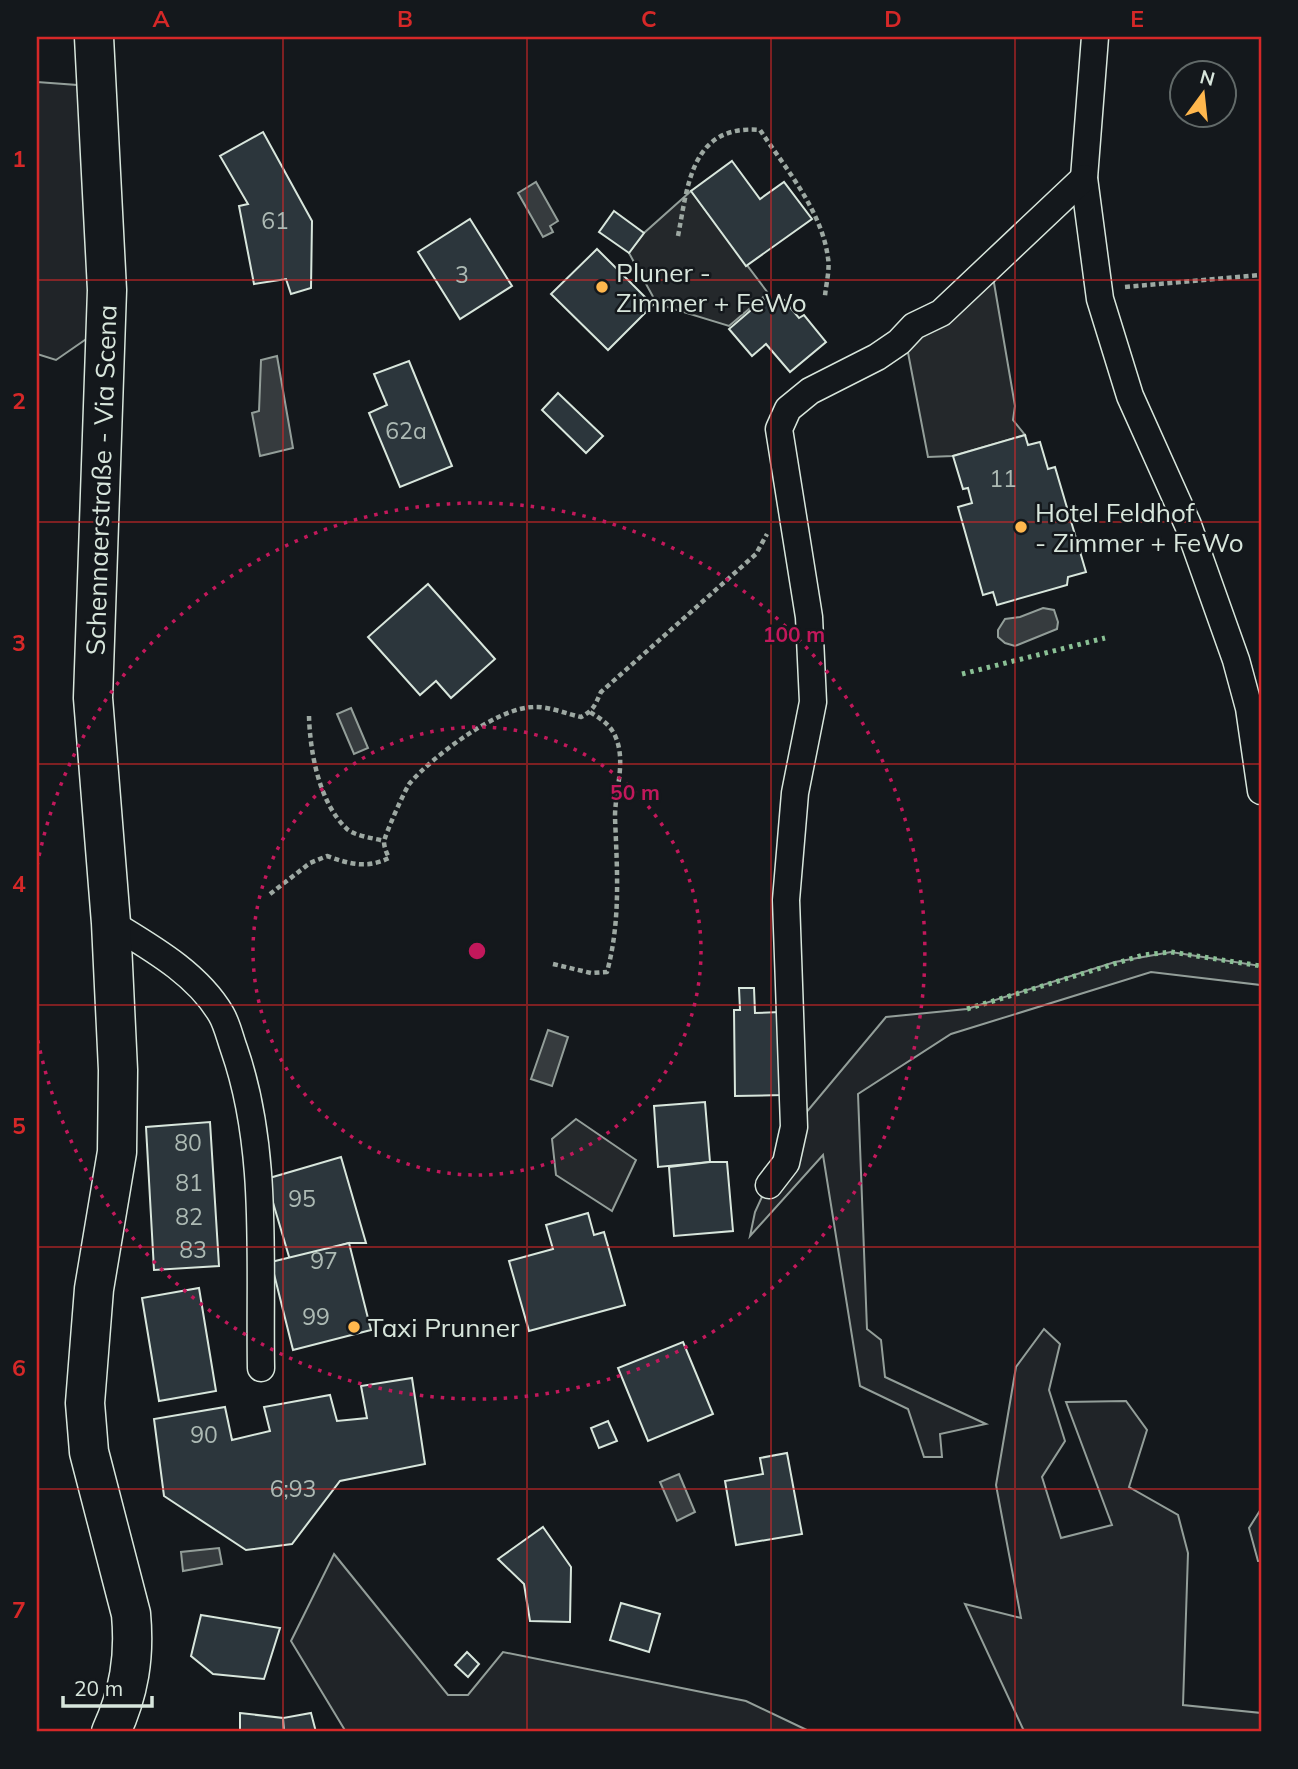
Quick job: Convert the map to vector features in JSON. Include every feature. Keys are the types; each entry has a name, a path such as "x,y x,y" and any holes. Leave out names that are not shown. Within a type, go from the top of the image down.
{"street":[{"name":"Schennaerstraße - Via Scena","path":"94,37 107,290 93,698 111,923 118,1070 117,1152 93,1302 85,1403 89,1452 131,1614 133,1663 117,1720"},
{"path":"1095,37 1084,178 1100,299 1130,396 1188,525 1236,660 1249,708 1261,792"},
{"path":"769,1185 786,1163 794,1127 786,900 795,793 813,702 809,617 779,429 788,409 810,391 877,357 899,342 914,326 941,313 1084,178"},
{"path":"111,923 152,949 198,985 222,1015 242,1072 257,1163 261,1368"}],"path":[{"path":"678,236 684,190 709,144 725,133 739,128 760,130 806,200 821,230 829,260 825,296"},
{"path":"1092,252 1112,279 1129,288 1261,275"},
{"path":"270,894 310,863 327,856 352,865 375,865 388,858 384,841 408,785 429,763 483,725 534,707 581,717 596,708 601,692 756,554 764,545 769,521"},
{"path":"553,964 591,973 607,972 617,937 615,815 621,761 607,723 590,712"},
{"path":"309,716 310,737 318,776 333,810 349,831 384,841"}],"shaded area":[{"path":"37,82 77,85 105,326 56,360 37,354"},
{"path":"536,182 558,221 550,226 553,232 543,237 518,193"},
{"path":"691,191 768,293 729,326 657,304 629,253 644,233"},
{"path":"993,277 1015,406 1013,420 1025,435 953,456 928,457 905,337"},
{"path":"277,356 293,448 260,456 252,413 259,411 261,360"},
{"path":"1043,608 1054,610 1057,629 1015,646 998,637 998,630 1005,619 1020,617"},
{"path":"351,708 368,748 354,754 337,714"},
{"path":"1171,952 1261,966 1261,985 1151,972 951,1034 858,1094 867,1329 881,1340 885,1377 986,1424 940,1434 942,1457 924,1457 908,1409 860,1386 823,1155 750,1236 755,1212 794,1127 886,1017 967,1009 1115,962"},
{"path":"548,1030 568,1037 552,1086 531,1079"},
{"path":"576,1119 636,1160 612,1211 556,1175 552,1139"},
{"path":"1044,1329 1060,1344 1049,1390 1065,1441 1042,1477 1061,1538 1112,1525 1066,1402 1126,1401 1147,1430 1129,1487 1178,1515 1188,1553 1183,1705 1261,1713 1261,1732 1026,1732 1023,1729 965,1604 1021,1618 996,1485 1016,1367"},
{"path":"679,1474 695,1512 677,1521 660,1482"},
{"path":"1261,1509 1261,1561 1258,1561 1249,1528"},
{"path":"219,1548 222,1564 183,1571 181,1552"},
{"path":"334,1554 448,1695 468,1695 503,1652 746,1701 811,1732 346,1732 291,1641"}],"building":[{"path":"263,132 312,221 311,288 291,294 286,279 254,284 239,206 248,204 220,156"},
{"path":"732,161 760,199 784,182 812,219 746,266 691,191"},
{"path":"614,211 644,233 629,253 599,232"},
{"path":"470,219 512,286 460,319 418,252"},
{"path":"597,249 653,305 608,350 551,294"},
{"path":"764,299 773,305 784,300 799,318 804,315 826,342 790,372 766,344 752,356 729,329"},
{"path":"409,361 452,466 400,487 369,413 387,405 374,374"},
{"path":"558,393 603,436 586,453 542,410"},
{"path":"1025,435 1028,445 1040,442 1048,469 1055,467 1086,572 1068,577 1067,585 997,605 993,592 983,595 958,507 972,503 968,488 963,489 953,456"},
{"path":"428,584 495,659 451,698 436,681 420,695 368,637"},
{"path":"739,988 754,988 755,1013 780,1012 782,1095 735,1096 734,1010 740,1010"},
{"path":"705,1102 710,1162 658,1167 654,1106"},
{"path":"210,1122 219,1266 154,1270 146,1127"},
{"path":"341,1157 366,1243 349,1243 290,1260 266,1179"},
{"path":"727,1162 733,1231 674,1236 669,1167"},
{"path":"588,1213 594,1235 604,1232 625,1305 529,1331 509,1261 553,1249 546,1225"},
{"path":"349,1243 371,1330 293,1350 271,1262"},
{"path":"199,1288 216,1391 159,1401 142,1298"},
{"path":"683,1342 713,1414 648,1441 618,1368"},
{"path":"412,1378 425,1464 340,1481 292,1544 246,1550 164,1496 154,1419 225,1407 232,1440 270,1431 264,1407 330,1395 337,1421 367,1418 361,1386"},
{"path":"608,1421 617,1441 599,1448 591,1428"},
{"path":"787,1453 802,1534 736,1545 725,1481 763,1474 760,1458"},
{"path":"543,1527 571,1567 570,1622 530,1621 524,1584 498,1559"},
{"path":"621,1603 660,1614 649,1652 610,1640"},
{"path":"201,1615 280,1628 264,1679 213,1674 191,1656"},
{"path":"467,1652 479,1664 468,1677 455,1665"},
{"path":"240,1713 283,1718 284,1732 240,1732"},
{"path":"311,1713 316,1732 284,1732 283,1718"}],"hedge":[{"path":"962,674 1105,638"},
{"path":"967,1009 1143,955 1171,952 1261,966"}],"place":[{"name":"Pluner - Zimmer + FeWo","path":"602,287"},
{"name":"Hotel Feldhof - Zimmer + FeWo","path":"1021,527"},
{"name":"Taxi Prunner","path":"354,1327"}]}
